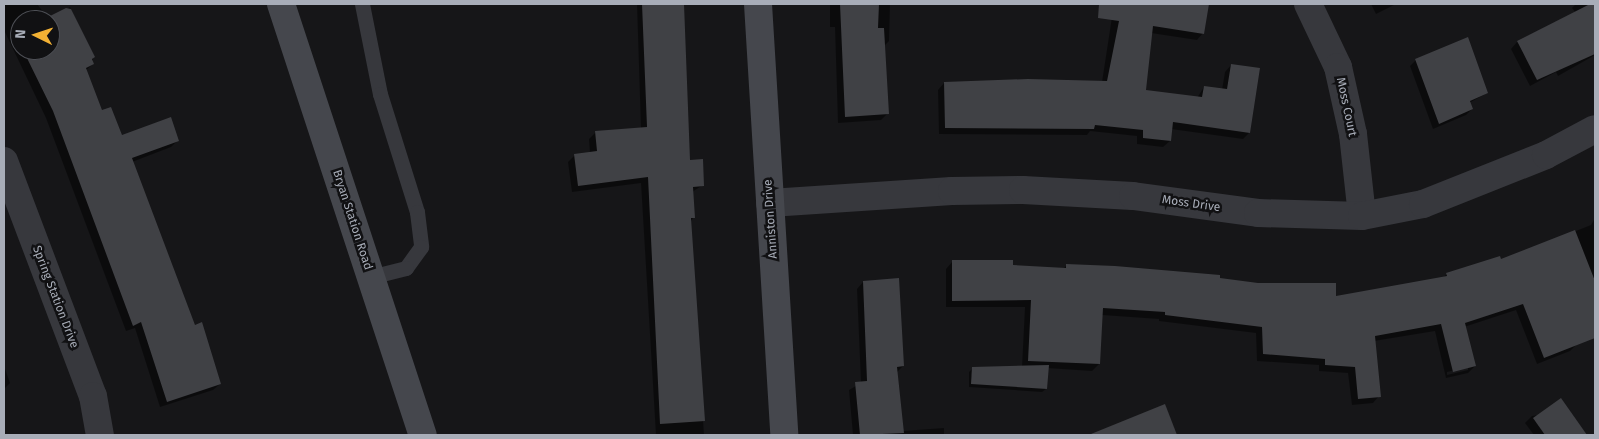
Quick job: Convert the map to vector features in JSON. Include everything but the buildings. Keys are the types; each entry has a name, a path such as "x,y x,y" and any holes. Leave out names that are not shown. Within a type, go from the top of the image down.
{"main road":[{"name":"Bryan Station Road","path":"281,4 423,435"},
{"name":"Anniston Drive","path":"758,4 784,435"}],"street":[{"name":"Moss Court","path":"1308,4 1338,67 1353,134 1362,216"},
{"name":"Moss Drive","path":"770,203 952,191 1022,190 1133,196 1258,213 1362,216 1423,204 1546,155 1595,129"},
{"name":"Spring Station Drive","path":"4,161 12,211 93,396 100,435"}],"lane":[{"path":"362,4 380,94 417,212 420,247 406,268 371,277"}]}
